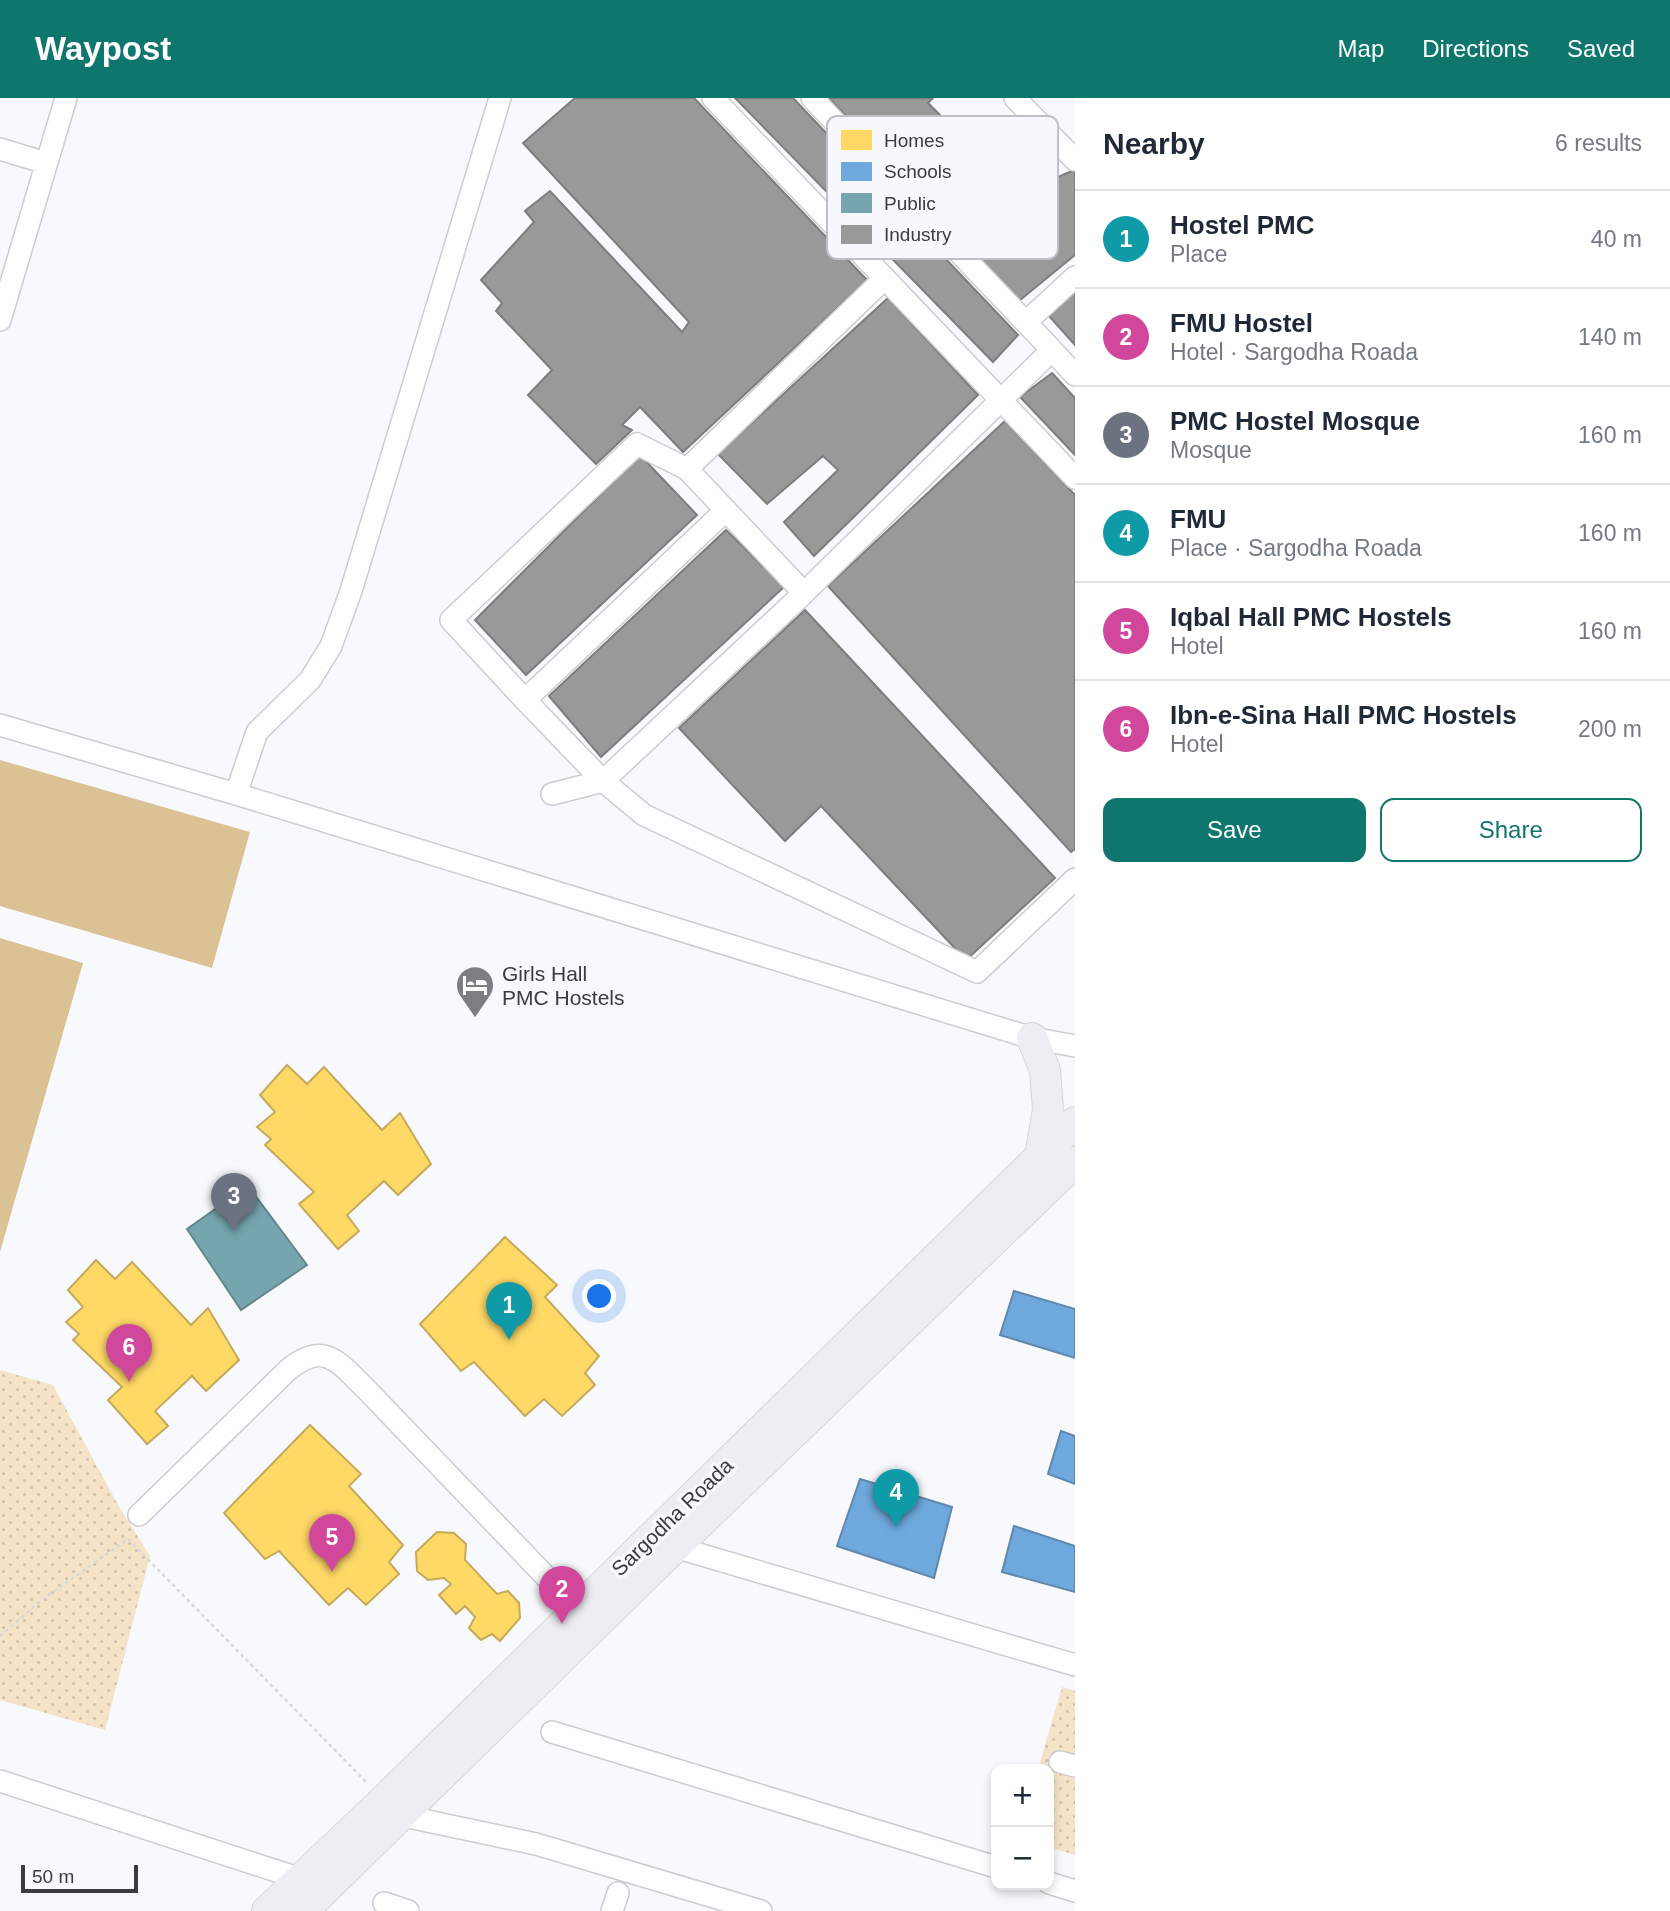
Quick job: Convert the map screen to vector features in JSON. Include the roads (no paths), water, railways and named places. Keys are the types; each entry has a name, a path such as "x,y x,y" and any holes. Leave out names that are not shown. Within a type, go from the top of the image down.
{"highway":[{"path":"1032,1038 1045,1070 1048,1110 1063,1165"},
{"name":"Sargodha Roada","path":"267,1911 301,1879 391,1808 675,1547 1063,1165 1075,1122"},
{"name":"Sargodha Roada","path":"303,1911 391,1808 578,1610 1063,1165"}],"street":[{"path":"0,320 66,98"},
{"path":"236,794 257,732 310,680 331,646 351,591 500,98"},
{"path":"713,98 827,217"},
{"path":"812,98 829,116"},
{"path":"1015,98 1032,116"},
{"path":"1058,142 1075,160"},
{"path":"0,149 46,163"},
{"path":"867,259 1075,478"},
{"path":"965,259 1075,375"},
{"path":"1026,323 1075,277"},
{"path":"687,469 885,278"},
{"path":"552,794 603,781 804,593 1052,350"},
{"path":"804,593 687,469 637,444 451,620 603,781 644,815 977,972 1075,879"},
{"path":"525,700 726,510"},
{"path":"0,725 236,794 1032,1038 1075,1046"},
{"path":"139,1516 288,1370 301,1359 319,1354 334,1358 365,1388 578,1610"},
{"path":"675,1547 1075,1665"},
{"path":"552,1732 991,1865"},
{"path":"0,1782 301,1879"},
{"path":"391,1808 536,1844 761,1911"},
{"path":"1054,1885 1075,1891"},
{"path":"384,1903 408,1911"}],"place":[{"name":"Girls Hall PMC Hostels","path":"475,1019"},
{"name":"PMC Hostel Mosque","path":"234,1231"},
{"name":"Hostel PMC","path":"509,1340"},
{"name":"Ibn-e-Sina Hall PMC Hostels","path":"129,1382"},
{"name":"FMU","path":"896,1527"},
{"name":"Iqbal Hall PMC Hostels","path":"332,1572"},
{"name":"FMU Hostel","path":"562,1624"}]}
